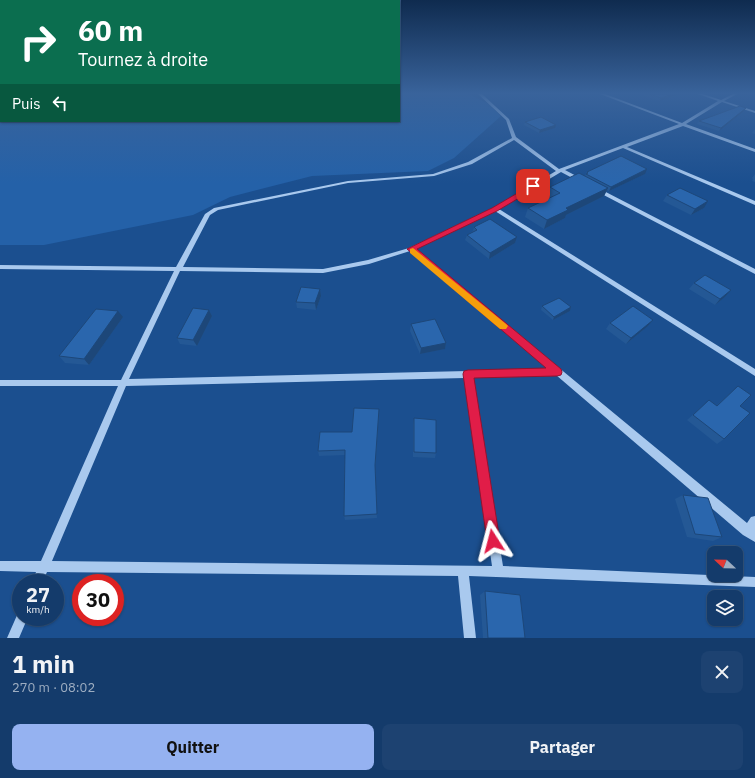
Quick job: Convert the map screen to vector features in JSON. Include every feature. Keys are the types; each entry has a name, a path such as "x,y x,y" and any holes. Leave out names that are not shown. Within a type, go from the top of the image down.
{"street":[{"path":"509,124 514,138 560,171 589,185"},
{"path":"0,267 323,271 369,262 411,249 494,209 560,171 683,124 755,151"},
{"path":"41,574 123,383 178,270 208,214 216,209 348,182 434,175 470,163 514,138"},
{"path":"624,147 755,203"},
{"path":"596,188 755,272"},
{"path":"494,209 755,373"},
{"path":"411,249 751,534 755,521"},
{"path":"0,383 123,383 557,372"},
{"path":"468,374 498,571"},
{"path":"0,566 498,571 755,582"},
{"path":"463,571 470,638"},
{"path":"13,638 18,626"}],"shaded area":[{"path":"0,124 492,124 454,158 428,171 312,176 230,197 193,215 44,245 0,245"}],"building":[{"path":"528,124 556,125 540,130"},
{"path":"708,124 726,124 721,128"},
{"path":"621,156 647,169 611,187 586,174 588,173 587,172"},
{"path":"579,173 608,188 566,208 568,210 547,220 528,208 560,193 550,187"},
{"path":"680,188 708,201 695,209 667,195"},
{"path":"490,219 517,237 490,253 467,235 477,230 474,227"},
{"path":"705,275 731,290 720,299 694,283"},
{"path":"301,287 320,289 315,303 296,302"},
{"path":"559,298 571,307 554,317 542,306"},
{"path":"633,306 653,320 631,338 610,323"},
{"path":"193,308 209,310 193,340 177,338"},
{"path":"96,309 118,311 84,359 59,356"},
{"path":"435,319 446,343 421,348 411,324"},
{"path":"738,386 751,395 740,406 750,413 724,439 693,415 709,400 717,406"},
{"path":"354,408 379,409 375,465 377,514 344,516 345,450 318,451 320,432 352,432"},
{"path":"414,418 436,420 436,453 414,452"},
{"path":"683,495 708,498 722,537 695,534"},
{"path":"485,591 520,595 525,638 488,638"}],"slow traffic":[{"path":"413,251 503,326"}],"route":[{"path":"493,541 468,374 557,372 411,249 494,209 533,186"}]}
